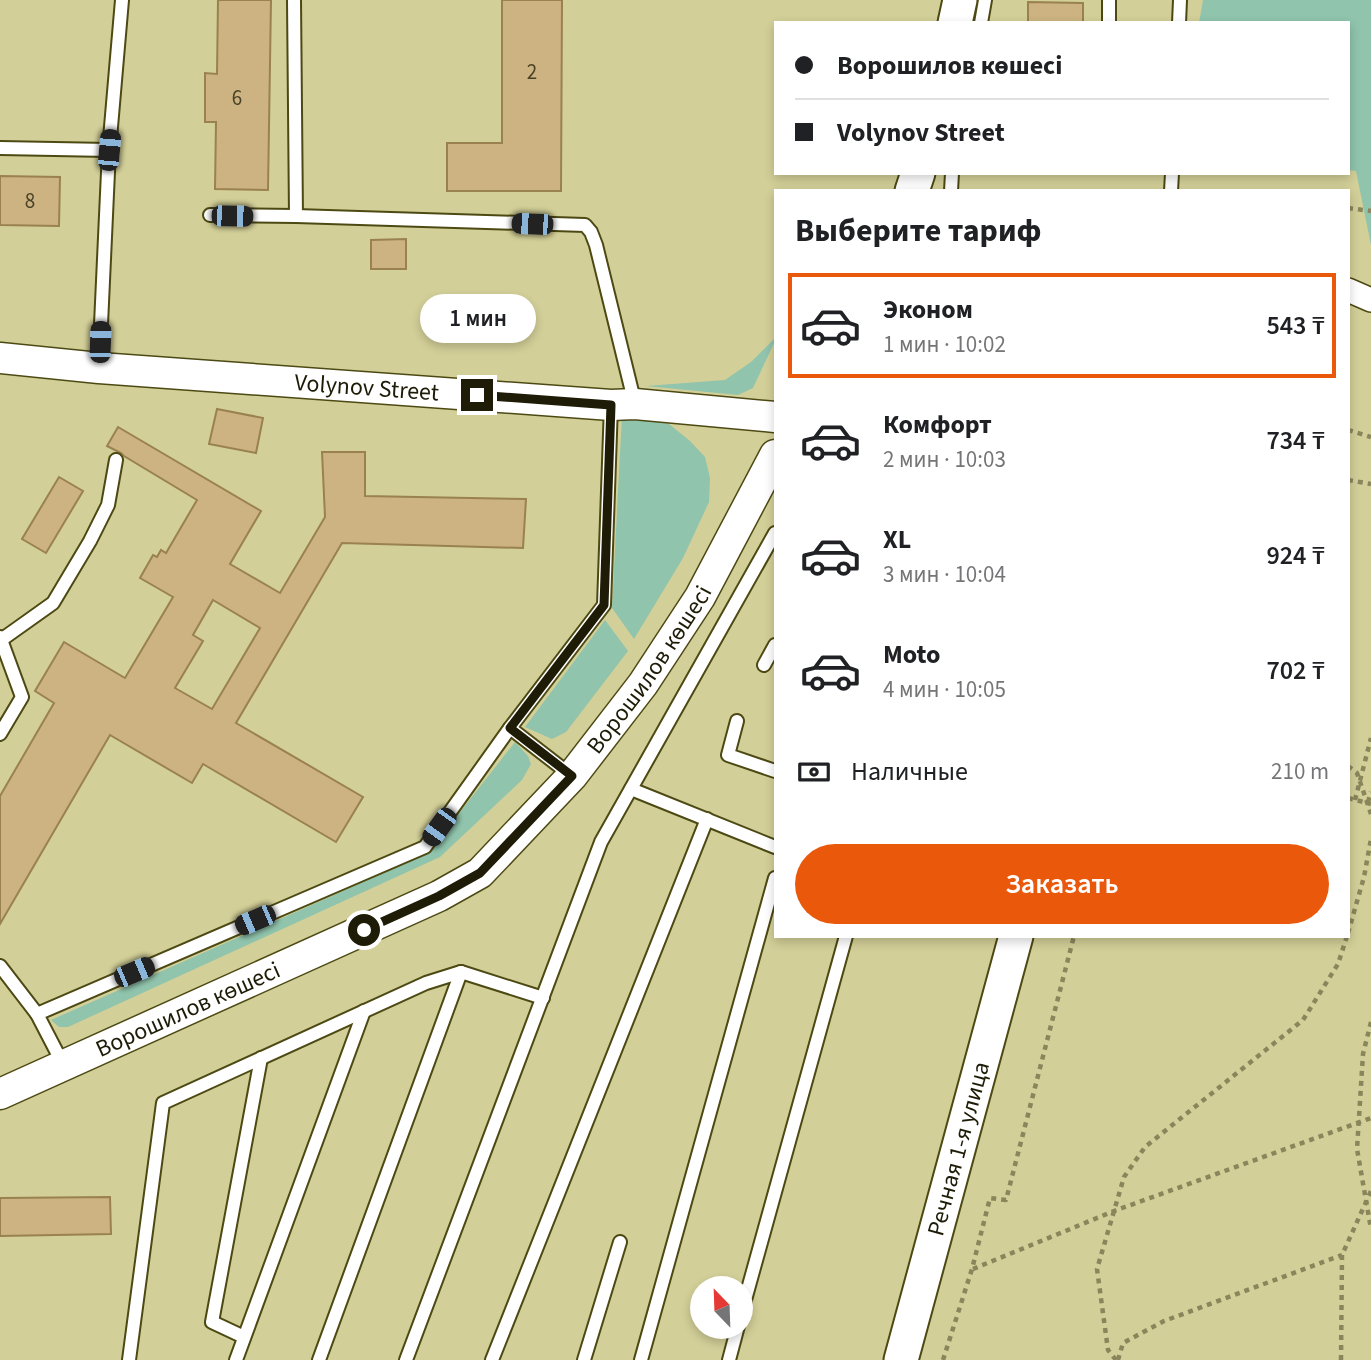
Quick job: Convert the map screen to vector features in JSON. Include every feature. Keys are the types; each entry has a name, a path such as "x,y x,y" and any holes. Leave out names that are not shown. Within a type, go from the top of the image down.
{"main road":[{"path":"955,21 960,0"},
{"name":"Речная 1-я улица","path":"901,1360 1015,938"}],"street":[{"path":"1350,291 1371,300"},
{"name":"Volynov Street","path":"0,358 99,368 774,417"},
{"name":"Ворошилов көшесі","path":"0,1094 439,896 480,873 572,776 643,684 701,597 771,475"}],"lane":[{"path":"99,368 109,150 122,0"},
{"path":"294,0 296,216"},
{"path":"981,21 985,0"},
{"path":"1109,0 1109,21"},
{"path":"1179,21 1180,0"},
{"path":"0,148 109,150"},
{"path":"37,1014 425,847 510,728 604,605 623,405 596,245 591,232 584,225 210,215"},
{"path":"0,734 22,697 1,638 53,603 108,505 116,460"},
{"path":"407,1360 601,842 774,535"},
{"path":"764,665 774,647"},
{"path":"737,721 728,755 774,771"},
{"path":"510,728 572,776"},
{"path":"631,789 774,847"},
{"path":"492,1360 707,819"},
{"path":"641,1360 774,882"},
{"path":"752,1276 845,938"},
{"path":"0,966 37,1014 64,1066"},
{"path":"130,1360 163,1103 426,983 461,972 542,998"},
{"path":"319,1360 461,972"},
{"path":"236,1360 364,1011"},
{"path":"244,1337 212,1322 261,1058"},
{"path":"584,1360 620,1242"},
{"path":"729,1360 735,1339"}],"path":[{"path":"1350,208 1371,211"},
{"path":"1350,431 1371,437"},
{"path":"1350,480 1371,484"},
{"path":"1355,800 1371,738"},
{"path":"1350,768 1357,773 1371,814"},
{"path":"1369,803 1371,792"},
{"path":"1350,799 1369,803"},
{"path":"1350,925 1364,877 1371,839"},
{"path":"943,1360 972,1269 990,1198 1006,1200 1073,938"},
{"path":"1342,1255 1164,1321 1123,1343 1117,1360 1108,1350 1097,1269 1124,1177 1145,1147 1303,1020 1338,964 1346,938"},
{"path":"1371,1022 1363,1054 1357,1149 1371,1229"},
{"path":"972,1269 1114,1211 1371,1118"},
{"path":"1342,1360 1342,1255 1371,1191"}],"green space":[{"path":"1203,0 1371,0 1371,245 1356,171 1350,170 1350,21 1199,21"},
{"path":"774,339 753,388 738,395 646,386 725,380 751,362"},
{"path":"622,415 669,424 705,457 710,478 709,502 683,558 634,639 612,608"},
{"path":"605,620 628,651 566,732 552,739 525,727"},
{"path":"515,742 528,756 531,764 522,780 440,857 68,1027 59,1027 51,1020 427,854"}],"building":[{"path":"218,0 271,0 268,190 215,189 216,122 205,122 205,73 217,74"},
{"path":"502,0 562,0 561,191 447,191 447,143 502,143"},
{"path":"1028,2 1083,3 1083,21 1028,21"},
{"path":"0,176 60,177 59,226 0,225"},
{"path":"406,239 406,269 371,269 371,240"},
{"path":"217,409 263,418 256,453 209,444"},
{"path":"118,427 261,511 230,564 280,593 325,517 322,452 365,452 365,496 526,499 523,548 342,543 236,723 363,797 336,842 203,764 192,783 110,735 0,924 0,796 54,703 35,691 64,642 125,678 173,597 140,578 153,555 157,557 161,550 166,553 197,500 107,446","holes":["213,600 260,628 212,709 175,688 203,641 193,635"]},
{"path":"59,477 83,491 46,553 22,539"},
{"path":"110,1197 111,1234 0,1236 0,1198"}],"route":[{"path":"364,930 439,896 480,873 572,776 510,728 604,605 611,405 477,395"}]}
